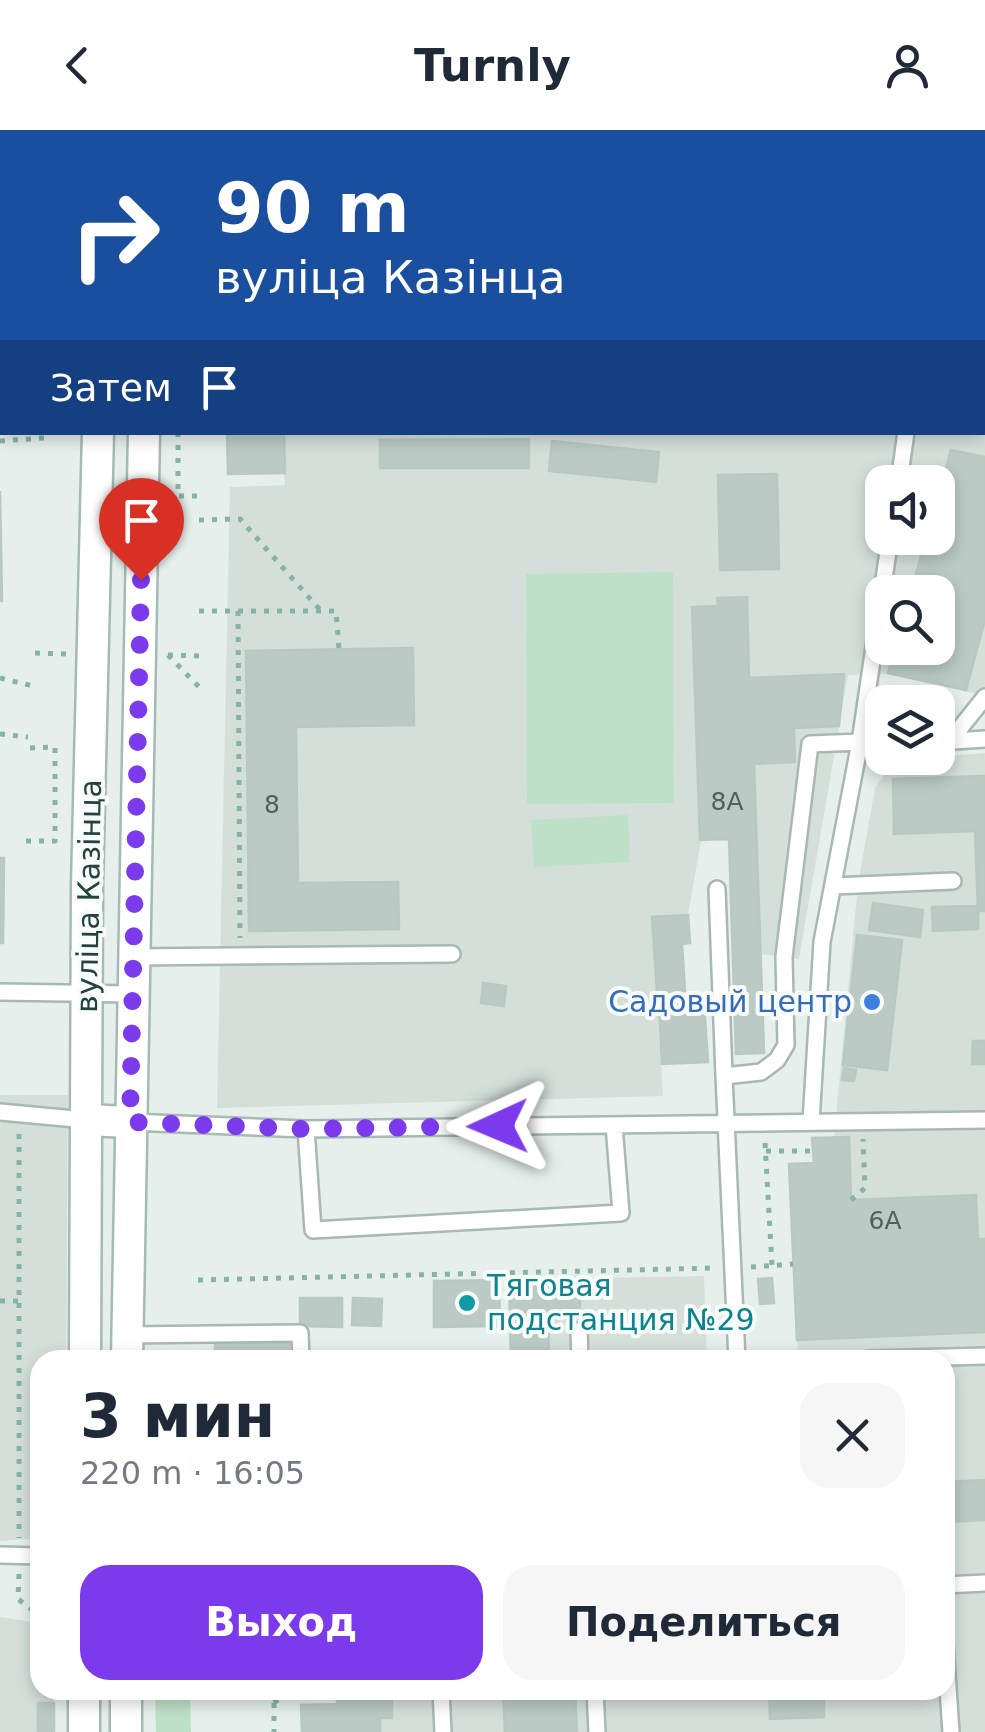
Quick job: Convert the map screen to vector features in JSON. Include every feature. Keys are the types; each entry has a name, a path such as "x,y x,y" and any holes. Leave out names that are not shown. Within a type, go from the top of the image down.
{"main road":[{"name":"вуліца Казінца","path":"85,1350 86,994 98,435"},
{"name":"вуліца Казінца","path":"128,1348 144,435"},
{"path":"86,1120 130,1122"},
{"path":"84,1700 84,1732"},
{"path":"126,1700 126,1732"}],"lane":[{"path":"901,465 906,435"},
{"path":"811,1122 822,942 860,742 888,555"},
{"path":"955,729 985,697"},
{"path":"955,741 985,739"},
{"path":"724,1076 762,1072 777,1060 786,1044 784,957 810,744 865,742"},
{"path":"833,886 953,881"},
{"path":"717,889 736,1350"},
{"path":"134,957 452,954"},
{"path":"0,992 133,994"},
{"path":"0,1112 86,1120"},
{"path":"0,1120 19,1116"},
{"path":"130,1122 306,1129 985,1120"},
{"path":"306,1129 313,1230 621,1213 614,1124"},
{"path":"579,1331 580,1350"},
{"path":"128,1348 300,1333 300,1350"},
{"path":"955,1357 985,1356"},
{"path":"0,1555 30,1556"},
{"path":"955,1584 985,1583"},
{"path":"441,1700 443,1732"},
{"path":"596,1700 598,1732"},
{"path":"949,1700 951,1732"}],"path":[{"path":"178,435 178,496 199,496"},
{"path":"0,441 44,438"},
{"path":"199,520 240,519 320,611"},
{"path":"198,611 336,611 339,649"},
{"path":"238,611 240,919"},
{"path":"199,656 168,655 199,687"},
{"path":"0,678 33,686"},
{"path":"0,734 28,737"},
{"path":"26,841 55,841 54,747 28,748"},
{"path":"19,1116 18,1598 30,1608"},
{"path":"851,1200 864,1188 862,1122"},
{"path":"764,1124 772,1265"},
{"path":"766,1152 813,1152"},
{"path":"198,1280 794,1264"},
{"path":"0,1301 19,1301"},
{"path":"274,1732 274,1703 278,1700"}],"shaded area":[{"path":"227,435 985,435 985,696 955,689 955,685 888,674 848,675 799,959 761,954 764,1053 736,1054 729,839 701,840 688,915 652,918 663,1096 217,1108 230,487 285,485 284,473 228,474"},
{"path":"985,753 985,1732 380,1732 380,1718 392,1718 392,1700 770,1700 771,1719 824,1717 824,1700 955,1700 955,1350 798,1350 789,1164 813,1163 812,1138 834,1137 858,884 875,788 884,775 955,775 955,755"},
{"path":"0,1095 68,1095 66,1350 30,1350 30,1539 0,1541"},
{"path":"704,1276 707,1350 511,1350 509,1280"},
{"path":"0,1617 30,1622 30,1700 53,1700 54,1732 0,1732"}],"green space":[{"path":"673,572 674,803 527,804 526,574"},
{"path":"628,815 630,862 534,867 531,820"},
{"path":"155,1700 190,1700 191,1732 156,1732"}],"building":[{"path":"227,435 284,435 285,473 228,474"},
{"path":"529,439 529,468 380,468 380,440"},
{"path":"552,441 659,452 656,482 549,471"},
{"path":"951,450 985,457 985,620 966,690 888,673 890,665 955,665 955,575 916,575 921,555 955,555 955,465 947,465"},
{"path":"777,474 779,569 720,570 718,475"},
{"path":"0,491 2,601 0,601"},
{"path":"747,597 749,678 844,674 839,726 794,728 795,762 754,764 764,1053 736,1054 729,839 700,840 692,607 718,606 717,598"},
{"path":"413,648 414,725 296,727 298,883 398,882 399,929 249,931 246,651"},
{"path":"985,776 985,911 978,911 975,831 894,834 893,779"},
{"path":"0,858 4,858 3,943 0,943"},
{"path":"873,903 923,910 920,937 869,930"},
{"path":"978,906 978,929 933,931 932,907"},
{"path":"688,915 690,943 682,944 685,991 657,993 652,917"},
{"name":"Садовый центр","path":"857,935 902,940 887,1070 843,1065"},
{"path":"483,983 506,986 504,1006 481,1003"},
{"path":"704,1003 708,1062 662,1064 659,1006"},
{"path":"973,1041 985,1041 985,1064 972,1064"},
{"path":"844,1068 856,1070 854,1081 842,1080"},
{"path":"849,1137 851,1200 976,1195 978,1239 985,1239 985,1332 797,1340 789,1164 814,1163 812,1138"},
{"path":"580,1278 580,1309 548,1310 549,1350 511,1350 509,1280"},
{"path":"772,1278 774,1303 760,1304 758,1279"},
{"name":"Тяговая подстанция №29","path":"499,1280 500,1326 434,1327 434,1281"},
{"path":"300,1298 342,1298 342,1327 300,1326"},
{"path":"353,1298 382,1299 381,1326 352,1325"},
{"path":"215,1338 289,1338 290,1350 215,1350"},
{"path":"985,1480 985,1520 955,1522 955,1482"},
{"path":"337,1700 392,1700 392,1718 380,1718 380,1732 302,1732 301,1705 337,1704"},
{"path":"503,1700 575,1700 577,1732 505,1732"},
{"path":"769,1700 824,1700 824,1717 770,1719"},
{"path":"38,1703 54,1703 54,1732 38,1732"}],"place":[{"name":"Садовый центр","path":"872,1002"},
{"name":"Тяговая подстанция №29","path":"467,1303"}],"route":[{"path":"141,580 130,1122 306,1129 498,1126"}]}
